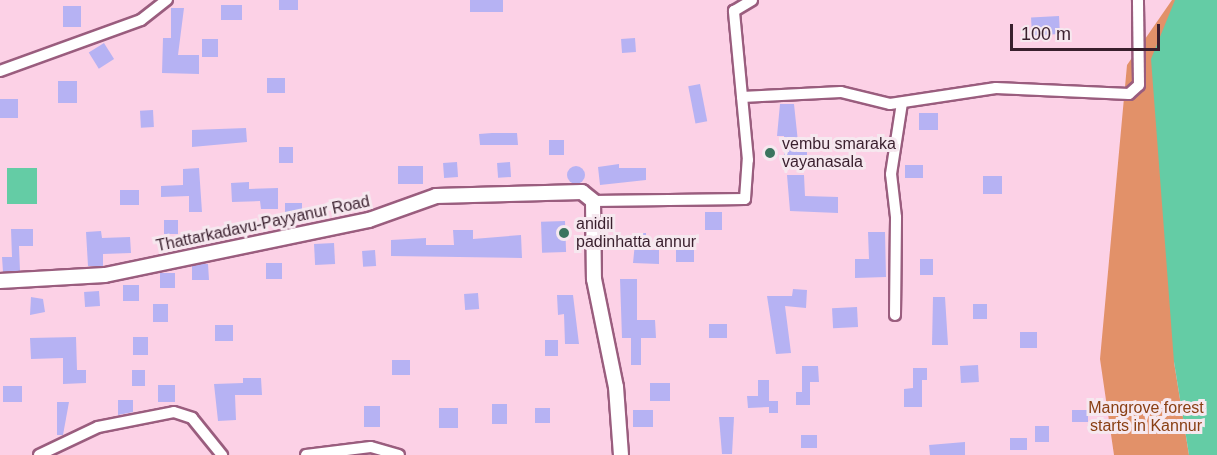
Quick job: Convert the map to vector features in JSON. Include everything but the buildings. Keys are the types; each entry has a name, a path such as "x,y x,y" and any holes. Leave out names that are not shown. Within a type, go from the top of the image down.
{"main road":[{"name":"Thattarkadavu-Payyanur Road","path":"0,281 105,275 369,220 436,196 582,192 593,201"},
{"path":"593,201 594,279 616,387 621,455"}],"street":[{"path":"0,71 141,20 167,0"},
{"path":"593,201 746,199 748,160 735,11 752,0"},
{"path":"742,97 840,92 902,103 996,88 1129,94 1139,85 1138,0"},
{"path":"895,315 896,217 891,174 902,103"},
{"path":"39,455 98,427 174,412 192,418 222,455"},
{"path":"306,455 371,447 399,455"}],"green space":[{"name":"Mangrove forest starts in Kannur","path":"1172,0 1217,0 1174,362 1189,455 1114,455 1100,359 1127,65"}],"shaded area":[{"path":"1175,0 1217,0 1217,455 1189,455 1174,362 1151,59"},
{"path":"7,168 37,168 37,204 7,204"}],"place":[{"name":"vembu smaraka vayanasala","path":"770,153"},
{"name":"anidil padinhatta annur","path":"564,233"}]}
